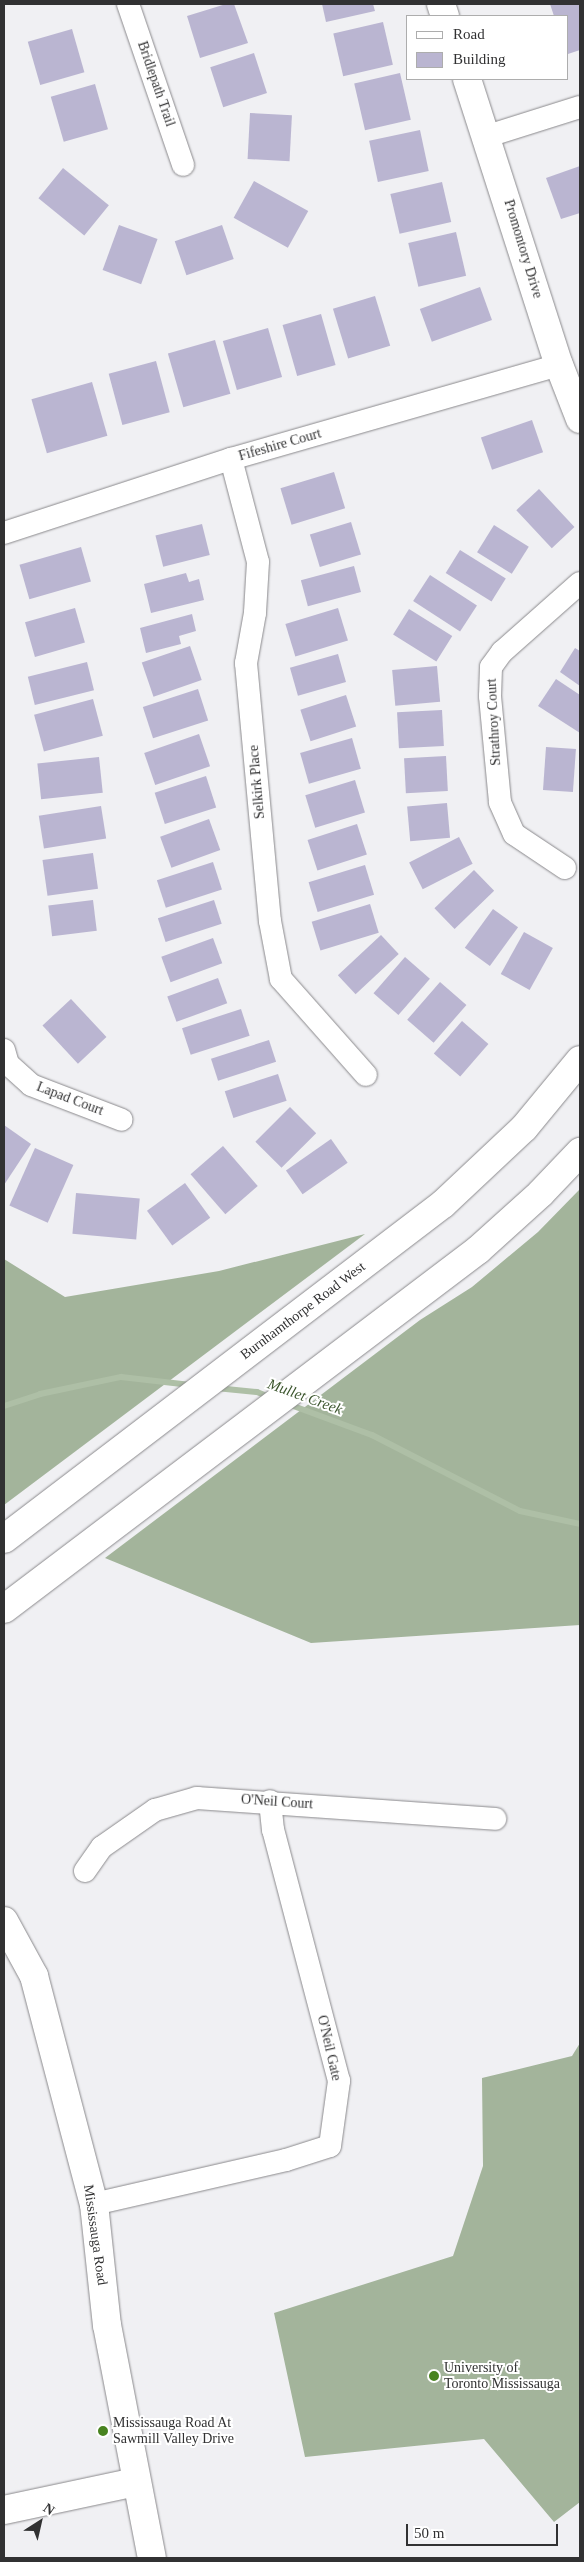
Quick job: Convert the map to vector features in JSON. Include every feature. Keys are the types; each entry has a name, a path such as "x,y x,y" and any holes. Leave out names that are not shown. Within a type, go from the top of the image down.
{"main road":[{"name":"Promontory Drive","path":"467,80 488,136 559,365 580,419"},
{"name":"Burnhamthorpe Road West","path":"4,1539 443,1204 489,1163 545,1104 580,1060"},
{"path":"4,1609 391,1317 516,1217 580,1152"},
{"name":"Mississauga Road","path":"4,1921 34,1976 94,2204 107,2325 152,2558"},
{"path":"4,2510 136,2482"}],"street":[{"name":"Bridlepath Trail","path":"128,4 183,165"},
{"path":"488,136 580,107"},
{"name":"Fifeshire Court","path":"4,533 231,459 559,365"},
{"name":"Selkirk Place","path":"231,459 258,562 255,613 246,663 270,921 281,979 366,1074"},
{"name":"Strathroy Court","path":"565,868 514,834 500,802 490,696 492,667 502,652 580,583"},
{"name":"Lapad Court","path":"4,1050 8,1064 31,1084 122,1120"},
{"name":"O'Neil Court","path":"85,1871 102,1848 155,1810 197,1798 270,1801 494,1819"},
{"name":"O'Neil Gate","path":"94,2204 286,2160 330,2146 339,2081 273,1830 270,1801"}],"green space":[{"path":"579,1190 580,1625 311,1643 105,1558 420,1320 472,1287 538,1232"},
{"path":"365,1234 4,1505 4,1259 65,1297 219,1271"},
{"name":"University of Toronto Mississauga","path":"580,2043 580,2502 554,2522 484,2439 305,2457 274,2313 453,2256 483,2166 482,2078 572,2056"}],"building":[{"path":"226,4 234,4 248,43 200,58 187,16"},
{"path":"322,4 373,4 375,11 326,22"},
{"path":"550,4 580,4 580,50 569,54 569,15 554,15"},
{"path":"383,22 393,65 343,76 333,33"},
{"path":"72,29 84,72 40,85 28,42"},
{"path":"254,53 267,93 223,107 210,67"},
{"path":"400,73 411,120 365,130 354,84"},
{"path":"95,84 108,129 64,142 51,97"},
{"path":"250,113 292,115 290,161 248,159"},
{"path":"420,130 429,171 378,182 369,141"},
{"path":"580,166 580,213 561,219 546,178"},
{"path":"63,168 109,205 84,235 38,198"},
{"path":"254,181 308,211 288,248 234,218"},
{"path":"442,182 451,222 400,234 390,194"},
{"path":"119,225 158,239 141,284 103,270"},
{"path":"222,225 234,259 186,275 175,241"},
{"path":"456,232 466,276 418,287 408,243"},
{"path":"480,287 492,320 432,342 420,309"},
{"path":"375,296 390,346 348,359 333,309"},
{"path":"321,314 336,365 297,376 283,325"},
{"path":"268,328 282,377 237,390 223,341"},
{"path":"215,340 230,394 183,407 168,354"},
{"path":"156,361 170,412 122,425 109,374"},
{"path":"92,382 107,436 47,453 31,399"},
{"path":"532,420 543,452 492,470 481,438"},
{"path":"334,472 345,508 292,525 280,488"},
{"path":"539,489 574,527 552,548 516,510"},
{"path":"351,522 361,555 320,567 310,535"},
{"path":"202,524 210,555 163,567 155,536"},
{"path":"494,525 529,547 512,574 477,552"},
{"path":"81,547 91,582 29,599 19,565"},
{"path":"460,550 506,579 491,602 446,573"},
{"path":"354,566 361,592 308,606 301,580"},
{"path":"186,573 189,582 199,579 204,600 151,613 144,584"},
{"path":"430,575 477,605 460,631 413,601"},
{"path":"75,608 85,643 35,657 25,622"},
{"path":"338,608 348,641 295,657 285,624"},
{"path":"409,609 452,636 436,661 393,634"},
{"path":"192,614 196,631 179,636 181,644 146,653 140,628"},
{"path":"190,646 202,680 153,697 142,663"},
{"path":"575,648 580,651 580,686 560,672"},
{"path":"338,654 346,682 298,696 290,668"},
{"path":"87,662 94,690 35,705 28,677"},
{"path":"437,666 440,702 395,706 392,670"},
{"path":"556,679 580,695 580,733 538,706"},
{"path":"198,689 208,720 153,738 143,707"},
{"path":"346,695 356,726 311,741 300,710"},
{"path":"93,699 103,736 44,751 34,715"},
{"path":"442,710 444,746 399,748 397,712"},
{"path":"199,734 210,766 155,785 144,753"},
{"path":"352,738 361,769 309,784 300,753"},
{"path":"546,747 576,749 573,792 543,790"},
{"path":"446,756 448,791 406,793 404,758"},
{"path":"99,757 103,793 41,799 37,763"},
{"path":"206,776 216,807 165,824 155,793"},
{"path":"355,780 365,813 315,828 305,795"},
{"path":"447,803 450,838 410,841 407,806"},
{"path":"101,806 106,839 44,848 39,816"},
{"path":"209,819 220,850 171,868 160,837"},
{"path":"357,824 367,854 317,871 308,840"},
{"path":"459,837 473,864 423,889 409,862"},
{"path":"93,853 98,889 48,896 42,860"},
{"path":"213,862 222,890 166,908 157,880"},
{"path":"365,865 374,895 318,912 309,882"},
{"path":"474,870 494,891 455,929 434,908"},
{"path":"93,900 97,931 52,936 48,905"},
{"path":"214,900 222,924 166,942 158,918"},
{"path":"370,904 379,933 320,951 312,922"},
{"path":"493,909 518,927 490,966 465,948"},
{"path":"524,932 553,948 530,990 501,974"},
{"path":"381,935 399,954 356,994 338,975"},
{"path":"213,938 222,963 171,982 161,957"},
{"path":"405,957 430,979 398,1015 374,993"},
{"path":"218,978 227,1003 176,1022 167,996"},
{"path":"440,982 466,1005 434,1043 407,1020"},
{"path":"71,999 106,1037 78,1064 42,1026"},
{"path":"241,1009 250,1036 191,1055 182,1028"},
{"path":"462,1021 488,1044 460,1076 434,1053"},
{"path":"269,1040 276,1062 218,1081 211,1059"},
{"path":"278,1074 287,1101 233,1118 225,1091"},
{"path":"290,1107 316,1133 282,1168 255,1142"},
{"path":"4,1125 31,1144 4,1185"},
{"path":"331,1139 348,1163 303,1194 286,1171"},
{"path":"223,1146 258,1186 225,1214 191,1174"},
{"path":"35,1148 73,1165 48,1223 9,1206"},
{"path":"185,1183 210,1218 172,1245 147,1211"},
{"path":"76,1193 140,1199 136,1239 72,1234"}],"waterway":[{"name":"Mullet Creek","path":"4,1406 40,1394 121,1377 191,1385"},
{"name":"Mullet Creek","path":"216,1388 257,1392 272,1398"},
{"name":"Mullet Creek","path":"288,1404 372,1435 520,1511 580,1524"}],"place":[{"name":"University of Toronto Mississauga","path":"434,2376"},
{"name":"Mississauga Road At Sawmill Valley Drive","path":"103,2431"}]}
